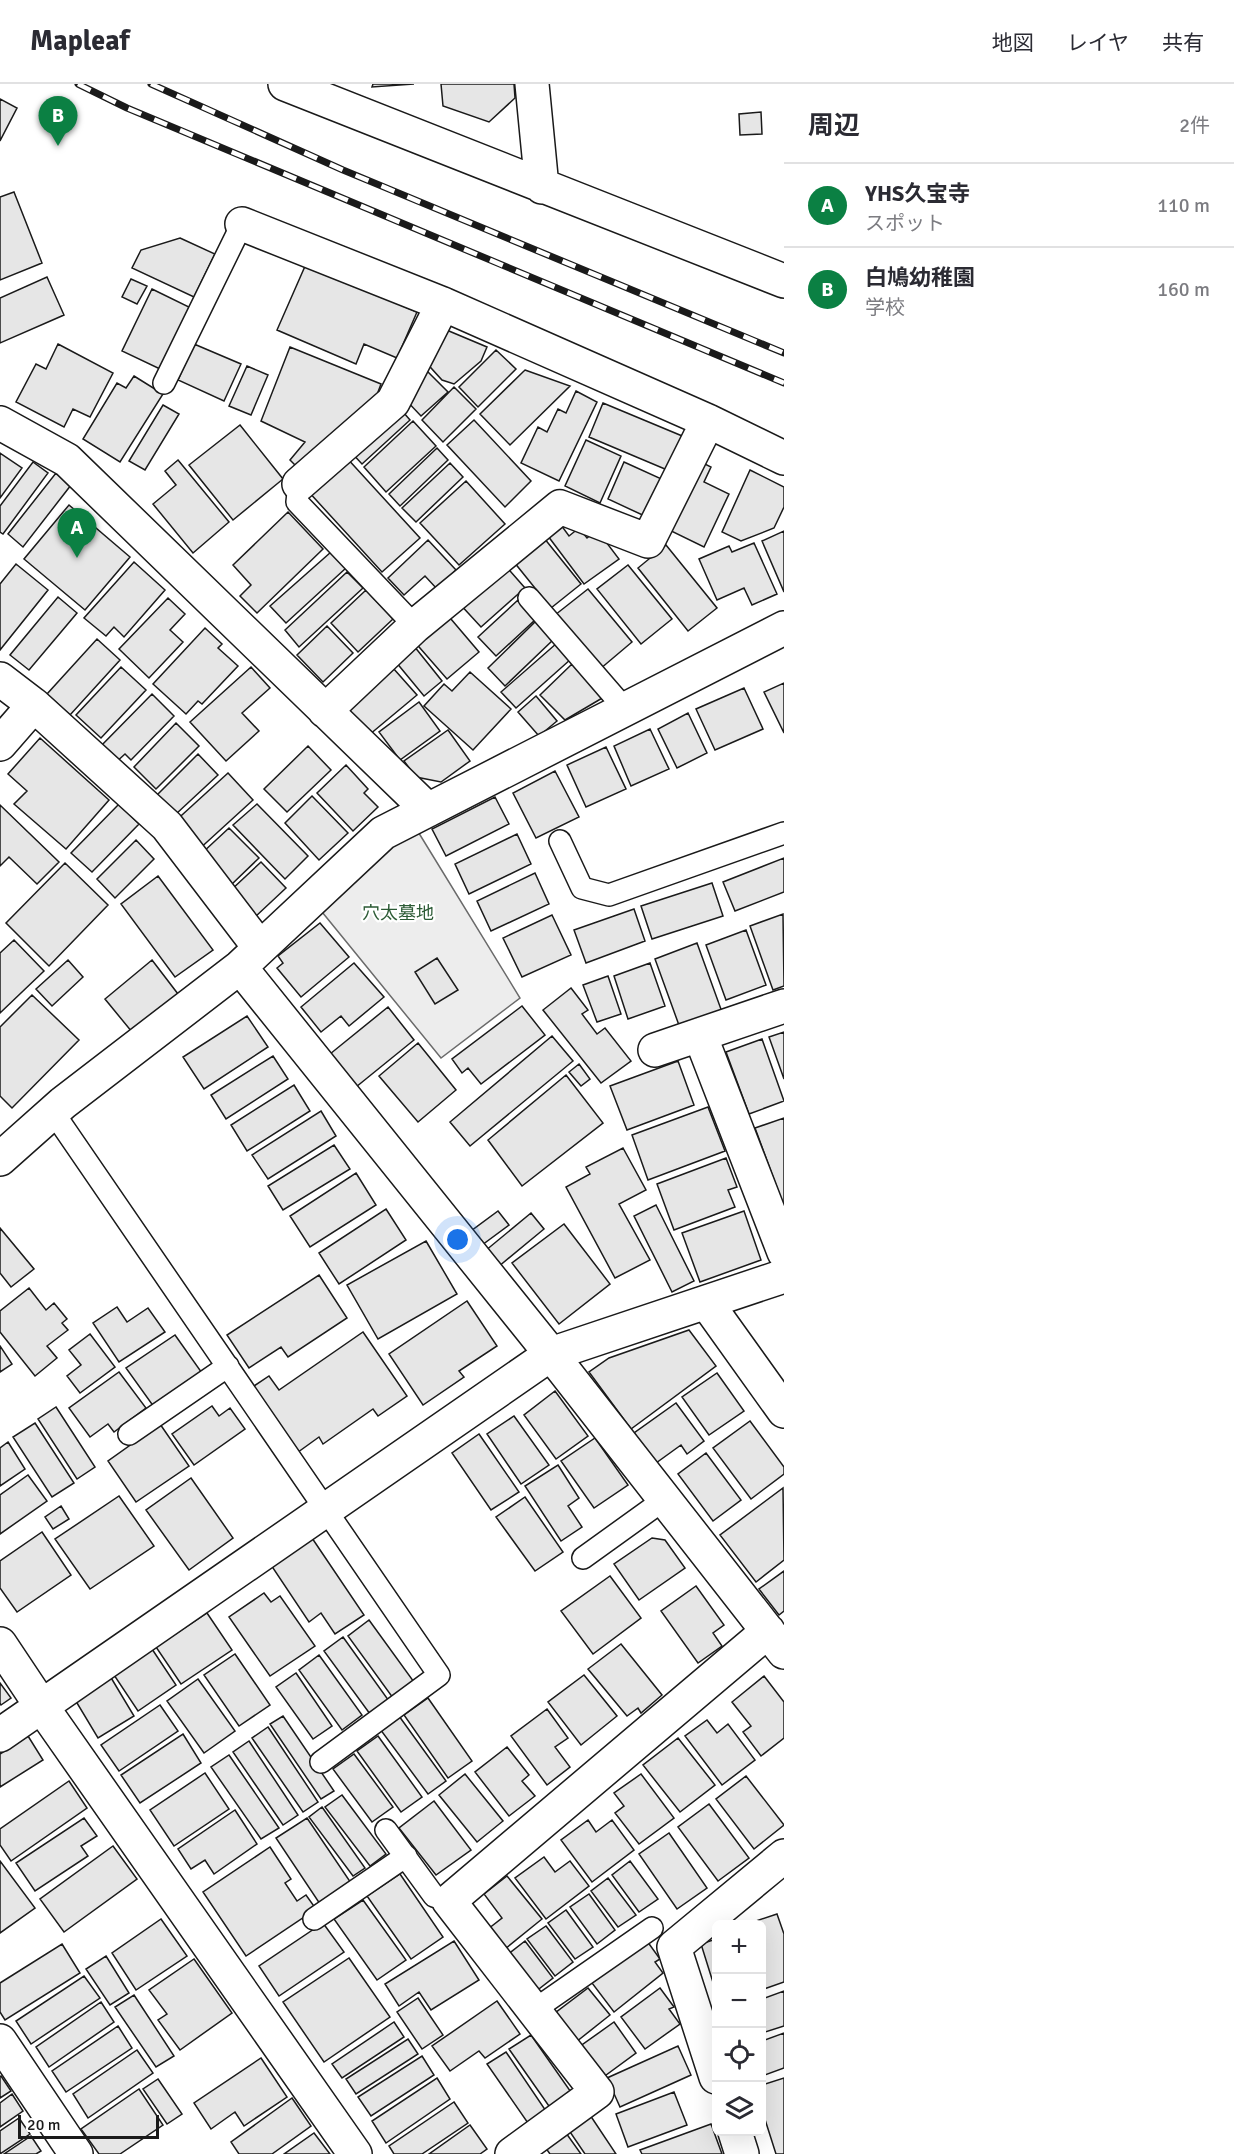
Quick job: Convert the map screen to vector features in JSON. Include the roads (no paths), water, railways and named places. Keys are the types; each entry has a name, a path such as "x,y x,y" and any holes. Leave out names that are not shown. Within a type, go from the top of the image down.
{"street":[{"path":"285,84 784,281"},
{"path":"532,84 542,187"},
{"path":"242,224 442,304 708,421 784,458"},
{"path":"299,484 393,402 442,304"},
{"path":"325,711 415,626 560,507 648,541 708,421"},
{"path":"0,423 67,460 428,810"},
{"path":"0,1159 53,1112 250,957 383,833 784,628"},
{"path":"0,679 34,705 167,826 250,957 551,1354 776,1641 449,1900 597,2092 512,2154"},
{"path":"0,744 34,705"},
{"path":"655,1050 784,1006"},
{"path":"700,1035 784,1252"},
{"path":"0,1735 551,1354 784,1276"},
{"path":"705,1302 784,1411"},
{"path":"0,1644 355,2154"},
{"path":"712,2062 674,1947 784,1856"},
{"path":"0,2041 76,2154"},
{"path":"736,2136 742,2154"}],"lane":[{"path":"164,383 242,224"},
{"path":"299,484 297,502 415,626"},
{"path":"529,598 625,710"},
{"path":"560,841 582,888 609,895 784,833"},
{"path":"53,1112 439,1675 321,1762"},
{"path":"129,1434 228,1366"},
{"path":"583,1558 665,1499"},
{"path":"386,1830 434,1896 449,1900"},
{"path":"314,1919 406,1856"},
{"path":"534,2010 652,1928"}],"railway":[{"path":"78,84 127,108 784,383"},
{"path":"151,84 343,170 784,353"}],"place":[{"name":"白鳩幼稚園","path":"58,146"},
{"name":"YHS久宝寺","path":"77,558"}],"park label":[{"name":"穴太墓地","path":"398,913"}]}
